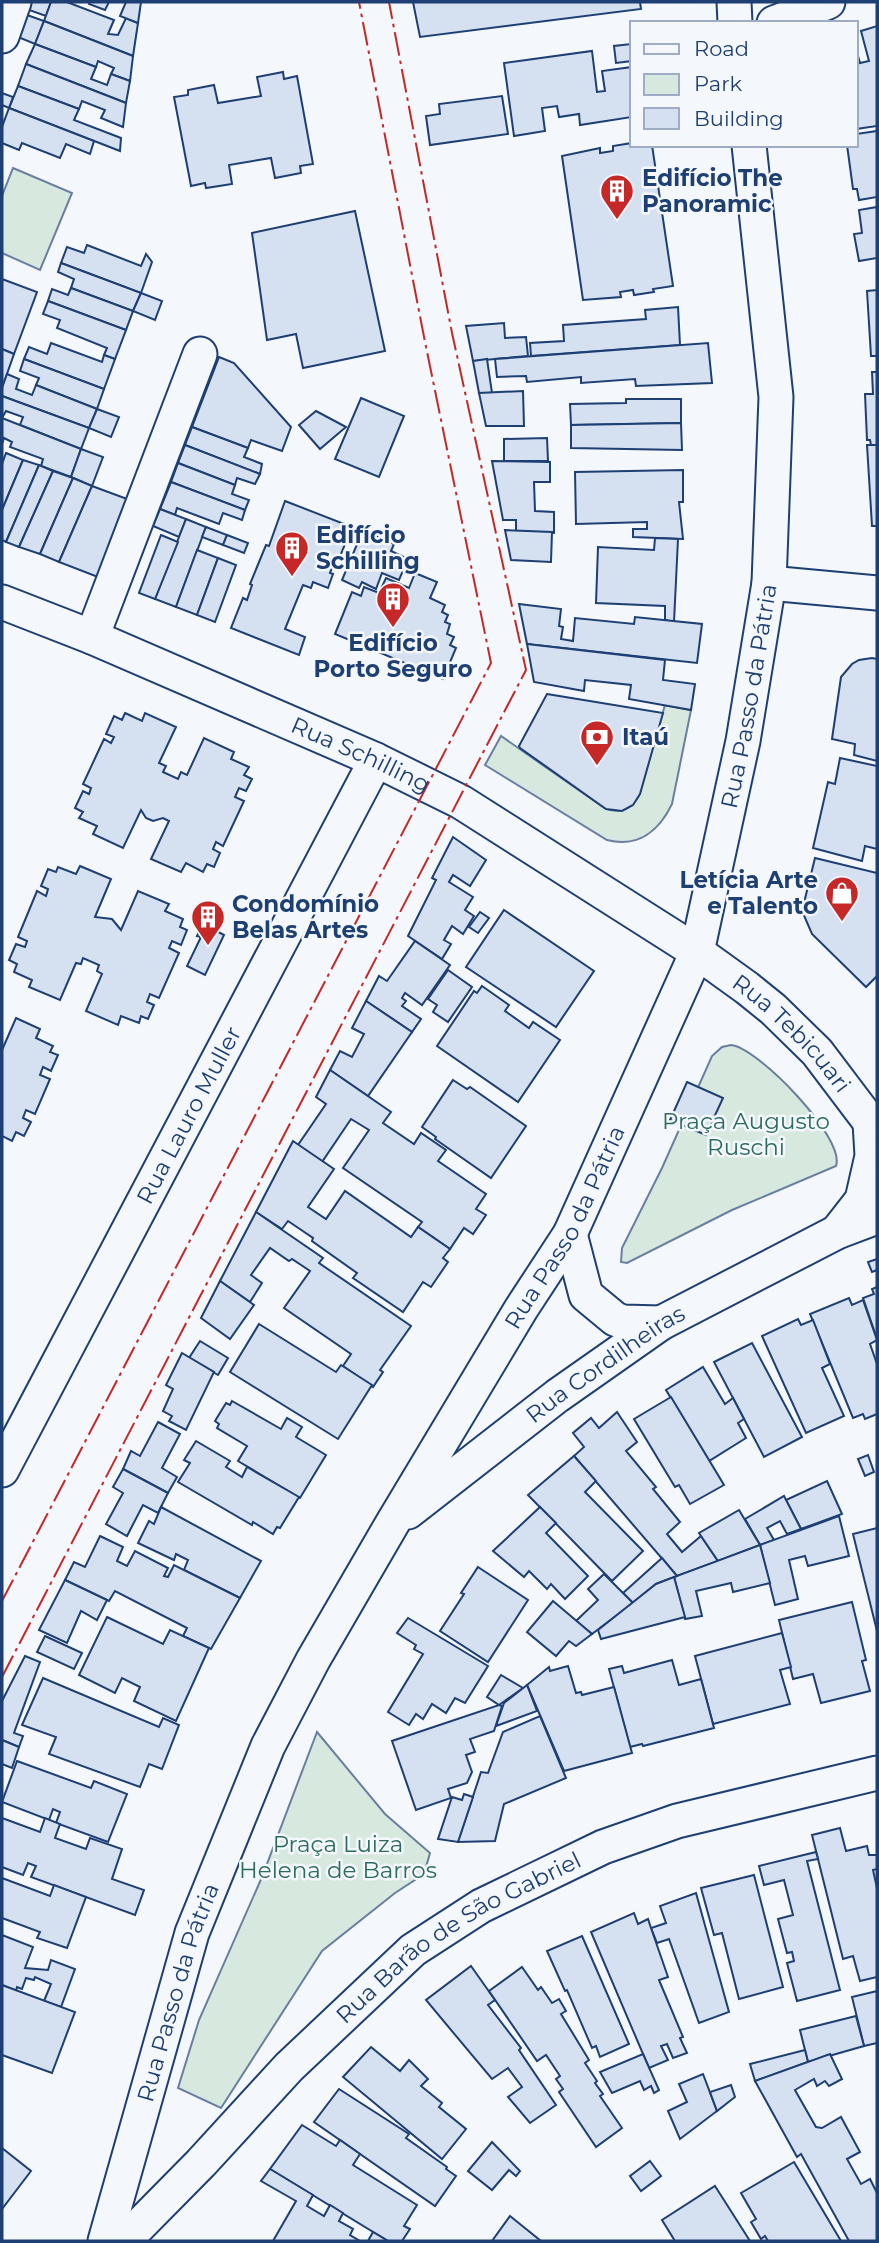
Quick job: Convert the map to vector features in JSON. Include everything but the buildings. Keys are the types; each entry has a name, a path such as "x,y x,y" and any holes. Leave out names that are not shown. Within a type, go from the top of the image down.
{"street":[{"path":"2,36 15,2"},
{"path":"734,2 736,21"},
{"path":"779,21 828,2"},
{"name":"Rua Passo da Pátria","path":"105,2241 192,1933 268,1746 313,1660 392,1524 520,1309 570,1234 697,952 743,741 769,583 776,397 749,147"},
{"path":"92,638 200,354"},
{"path":"769,583 877,593"},
{"name":"Rua Schilling","path":"2,602 376,760 461,802 697,952"},
{"name":"Rua Lauro Muller","path":"2,1471 376,760"},
{"name":"Rua Tebicuari","path":"697,952 773,1009 817,1052 874,1124"},
{"name":"Rua Cordilheiras","path":"837,1232 862,1200 872,1156 874,1124"},
{"name":"Rua Cordilheiras","path":"392,1524 557,1396 661,1323 837,1232 877,1217"},
{"path":"570,1234 586,1295 615,1319 623,1322 661,1323"},
{"name":"Rua Barão de São Gabriel","path":"124,2241 201,2163 289,2067 413,1950 481,1906 603,1847 677,1821 877,1773"}],"green space":[{"path":"13,168 72,193 40,270 2,253 2,196"},
{"path":"665,705 691,710 672,804 661,822 638,839 628,842 607,840 485,765 501,736 603,807 622,810 638,797"},
{"name":"Praça Augusto Ruschi","path":"731,1045 760,1061 797,1096 827,1136 835,1153 836,1166 732,1210 627,1263 621,1262 622,1248 662,1168 712,1056 722,1047"},
{"name":"Praça Luiza Helena de Barros","path":"317,1732 385,1814 430,1853 424,1874 395,1893 322,1951 221,2108 178,2088 199,2020 262,1877"}],"power":[{"path":"2,1601 491,663 359,2"},
{"path":"2,1677 526,670 452,333 389,2"}],"place":[{"name":"Edifício The Panoramic","path":"617,221"},
{"name":"Edifício Schilling","path":"292,578"},
{"name":"Edifício Porto Seguro","path":"393,629"},
{"name":"Itaú","path":"597,767"},
{"name":"Letícia Arte e Talento","path":"842,923"},
{"name":"Condomínio Belas Artes","path":"208,947"}]}
